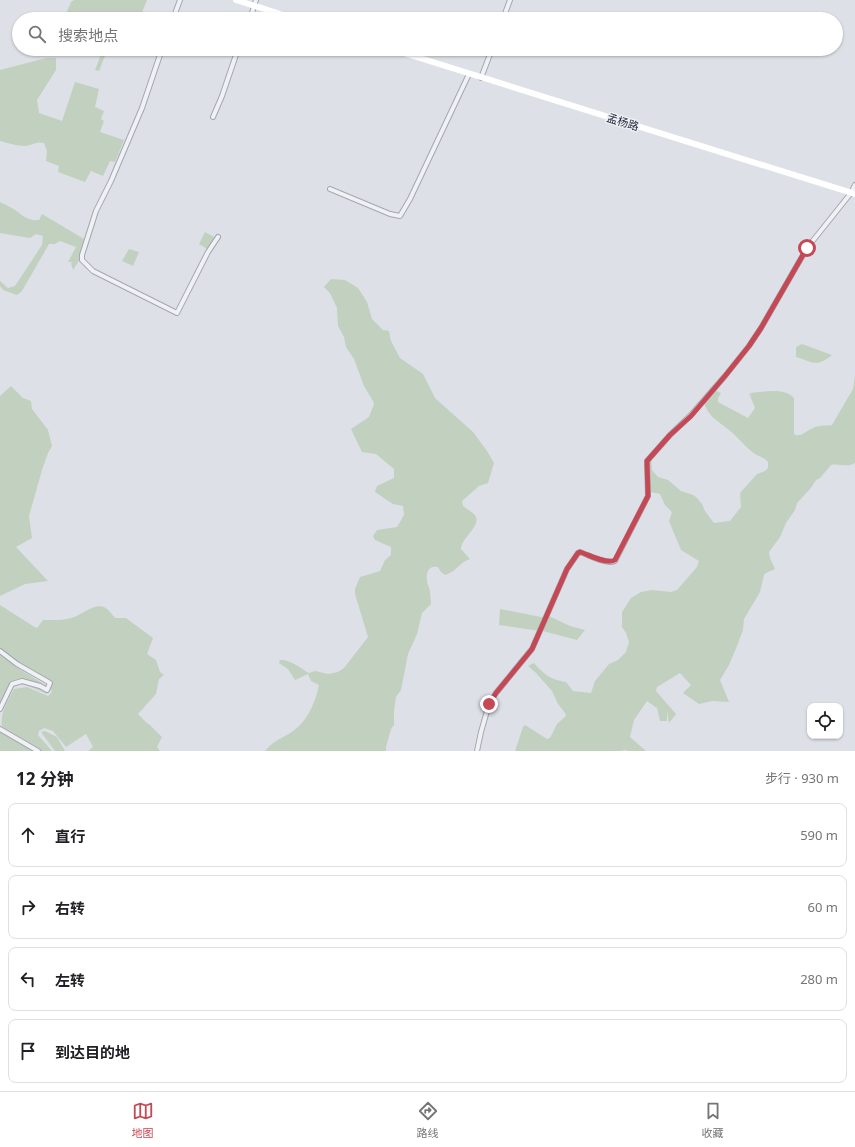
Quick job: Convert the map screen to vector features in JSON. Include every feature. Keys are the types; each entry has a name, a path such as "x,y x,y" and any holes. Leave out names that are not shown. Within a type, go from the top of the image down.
{"street":[{"path":"176,12 180,0"},
{"path":"236,0 256,3 278,12"},
{"path":"506,12 510,0"},
{"path":"160,56 142,108 96,211 82,255 82,260 93,271 177,313 208,252 218,237"},
{"path":"213,117 236,56"},
{"name":"孟杨路","path":"413,56 853,193"},
{"path":"481,78 489,56"},
{"path":"330,189 400,216 410,199 469,74"},
{"path":"477,751 489,704 496,693 532,649 567,569 580,552 605,561 612,562 615,560 648,496 647,461 670,435 691,416 749,346 807,248 853,193 855,185"},
{"path":"0,651 17,664 50,683 47,690 40,686 22,681 12,684 0,709"},
{"path":"0,729 38,751"}],"green space":[{"path":"74,0 147,0 142,12 67,12 71,2"},
{"path":"100,56 105,56 99,71 95,70"},
{"path":"46,58 56,58 56,70 37,100 39,113 62,121 75,82 99,89 95,107 104,111 101,119 104,121 100,132 124,140 115,162 110,161 103,176 91,171 85,182 58,172 59,166 46,161 47,151 44,143 39,142 22,146 0,141 0,70"},
{"path":"0,202 30,219 39,220 42,214 84,239 80,259 73,270 71,263 73,262 68,262 76,247 60,241 55,244 49,244 22,291 17,295 3,290 0,286 0,281 8,288 15,286 42,245 43,236 36,234 30,238 0,233"},
{"path":"205,232 216,238 209,250 199,244"},
{"path":"129,249 139,252 133,266 122,261"},
{"path":"331,279 345,280 358,288 367,302 372,319 383,330 389,331 391,341 400,358 423,374 435,398 473,432 494,463 488,483 479,486 462,501 463,506 474,514 476,518 474,527 464,540 461,549 470,559 463,562 449,574 445,575 438,567 432,567 428,570 427,582 430,591 431,604 422,613 417,634 408,654 401,690 396,697 394,725 391,729 386,751 265,751 273,743 294,730 302,723 312,708 319,685 311,681 308,674 295,680 288,669 279,663 280,660 291,662 309,673 315,671 328,674 338,672 344,668 368,637 355,594 355,589 360,577 380,571 385,560 391,555 391,547 375,540 373,536 377,530 397,527 404,515 403,506 393,504 375,492 377,486 394,478 394,469 376,454 362,452 351,429 369,417 374,404 364,386 354,359 346,347 344,337 338,326 337,308 330,293 324,287"},
{"path":"802,344 832,355 818,363 796,357 796,347"},
{"path":"855,376 855,463 849,465 831,465 820,478 816,480 811,488 797,503 795,510 786,523 780,537 769,552 775,569 764,575 760,592 744,619 743,630 737,646 729,665 720,680 729,702 712,701 699,704 683,693 691,685 680,673 657,687 656,691 676,714 669,723 667,711 667,721 660,721 657,708 647,701 634,720 630,737 646,751 515,751 525,725 547,739 550,738 557,724 566,716 552,691 528,666 534,663 548,676 566,682 573,691 591,693 595,681 609,664 618,660 626,652 629,642 622,627 622,612 631,598 641,592 652,590 671,592 677,590 697,567 699,561 681,550 669,521 672,512 665,505 660,494 650,492 648,467 651,457 652,470 658,477 668,480 681,491 696,497 714,523 730,521 741,507 740,493 757,474 768,468 768,462 751,451 709,412 704,403 714,390 721,393 718,398 718,402 748,418 755,408 749,393 752,396 750,393 773,391 785,392 794,398 794,433 795,435 798,435 815,427 832,425 853,389"},
{"path":"11,386 23,398 31,401 32,409 48,430 52,446 42,470 29,516 32,538 16,547 48,581 25,584 0,596 0,396"},
{"path":"0,605 36,628 43,620 67,619 100,606 107,609 115,618 126,618 153,638 147,654 156,660 160,672 164,675 159,679 156,694 138,714 162,737 157,747 160,751 88,751 93,747 86,734 66,747 53,731 44,728 39,731 38,735 52,751 41,751 2,727 3,712 14,689 27,687 48,696 52,692 48,684 23,668 0,649"},
{"path":"500,609 546,618 540,631 499,625"},
{"path":"549,616 570,626 585,630 577,640 543,631"},
{"path":"0,652 21,670 47,686 49,692 47,694 24,684 14,687 0,711"},
{"path":"0,725 4,731 37,751 0,751"},
{"path":"45,731 57,737 65,751 55,751 41,732"}],"route":[{"path":"489,704 496,693 532,649 567,569 578,553 580,552 605,561 612,562 615,560 648,496 647,461 670,435 691,416 749,346 807,248"}]}
